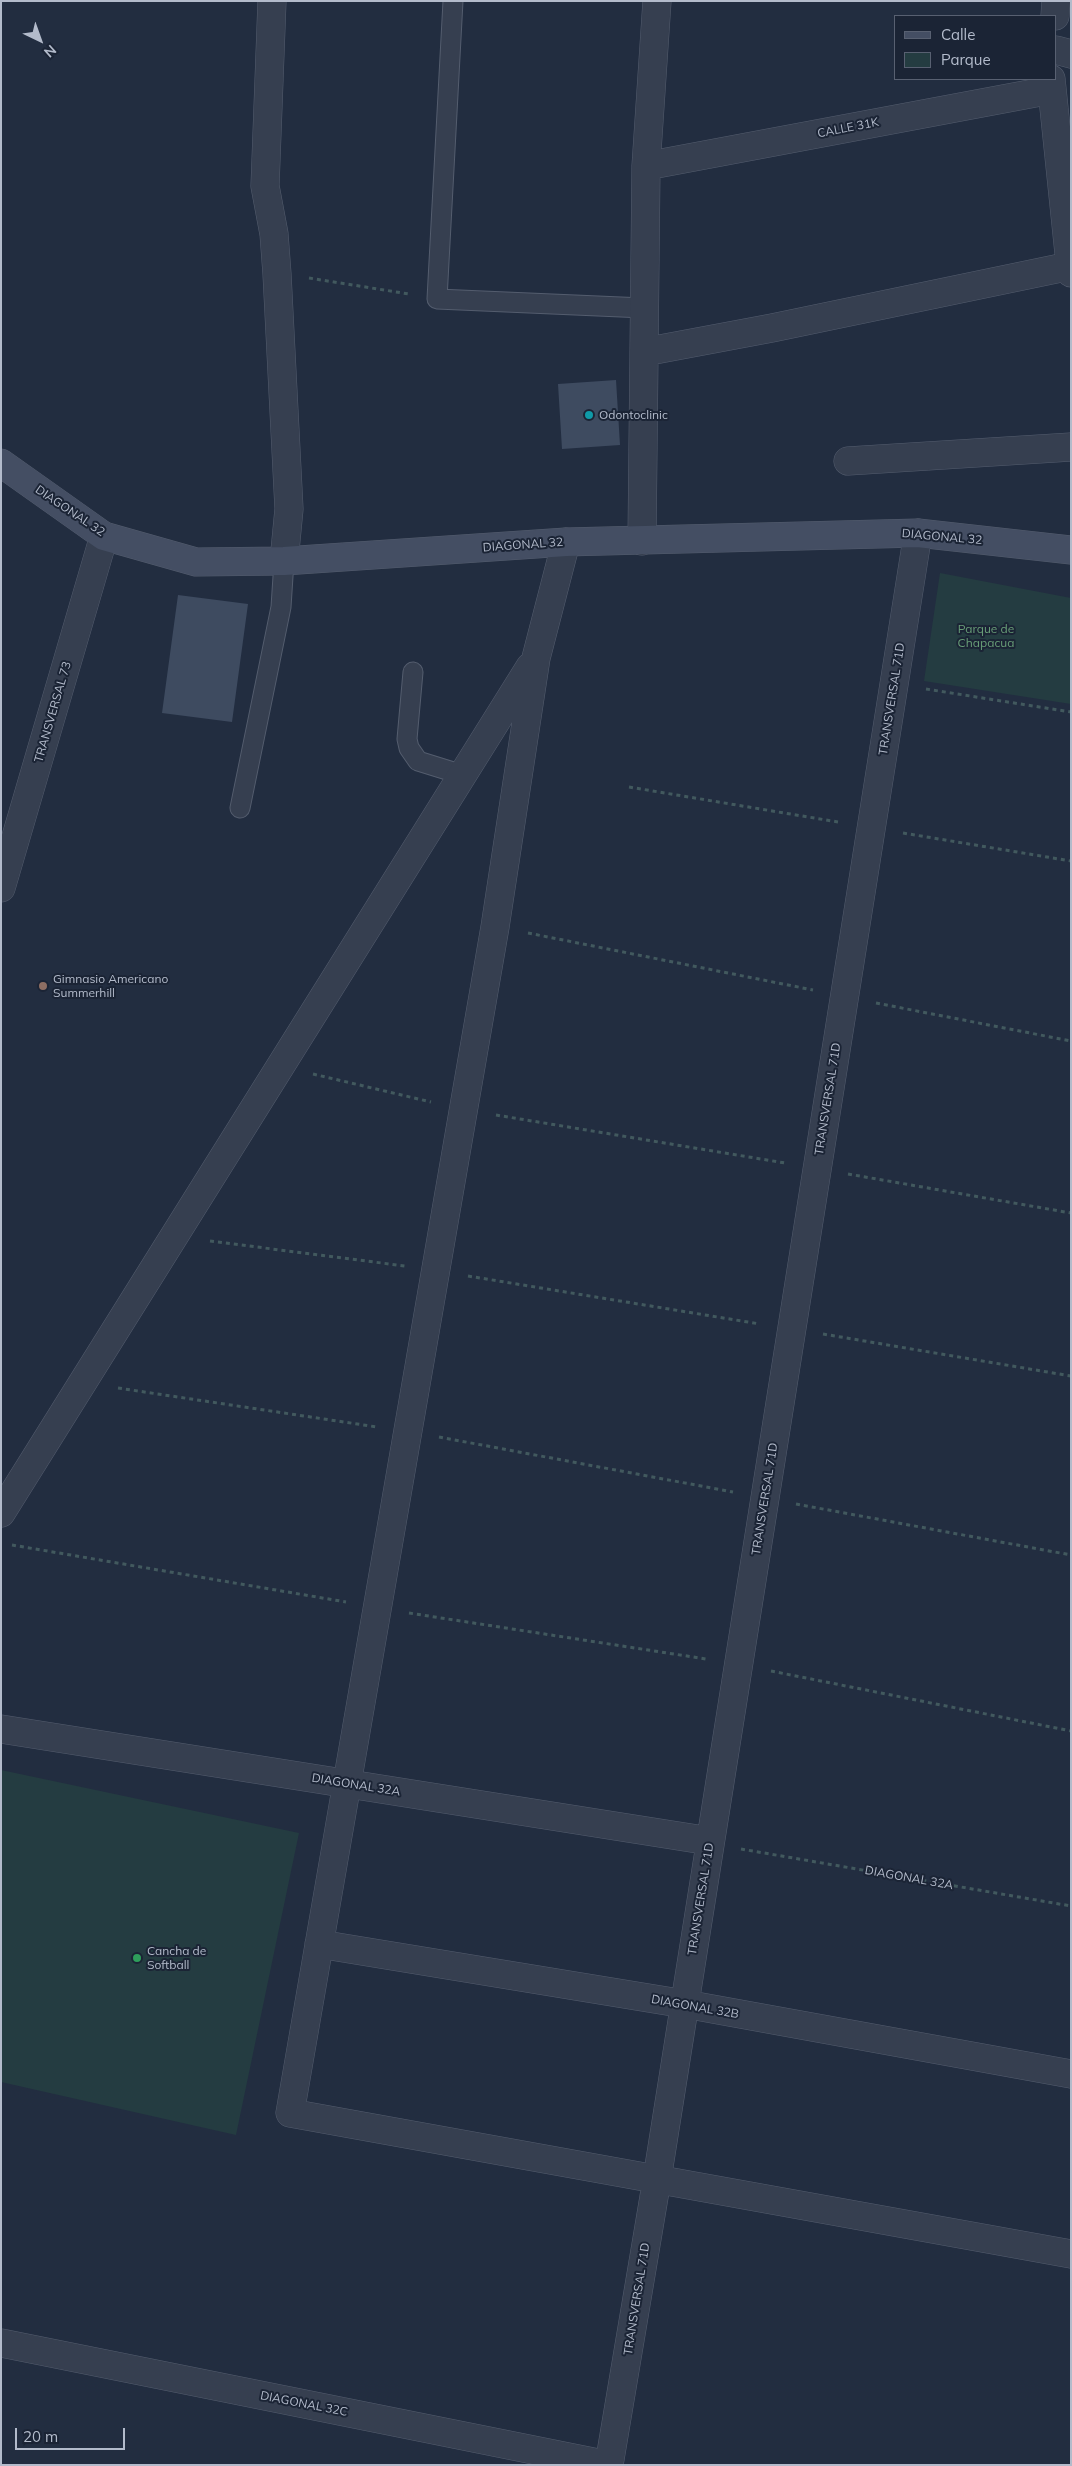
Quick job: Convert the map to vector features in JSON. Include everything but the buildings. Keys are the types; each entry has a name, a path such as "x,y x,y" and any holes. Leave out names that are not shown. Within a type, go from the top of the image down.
{"street":[{"path":"272,1 265,186 274,234 277,274 289,509 284,560"},
{"path":"642,541 646,166 657,1"},
{"path":"1055,15 1056,1"},
{"path":"1057,50 1071,54"},
{"path":"644,352 1070,269 1051,85"},
{"name":"CALLE 31K","path":"646,166 1051,85"},
{"path":"848,461 1071,447"},
{"name":"DIAGONAL 32","path":"1,463 104,536 196,562 284,560 566,542 918,533 1071,550"},
{"name":"TRANSVERSAL 71D","path":"608,2465 657,2179 918,533"},
{"name":"TRANSVERSAL 73","path":"1,888 104,536"},
{"path":"566,542 536,658 495,927 290,2113 1071,2254"},
{"path":"1,1513 536,658"},
{"name":"DIAGONAL 32A","path":"1,1729 710,1841"},
{"name":"DIAGONAL 32B","path":"319,1944 685,2004 1071,2074"},
{"name":"DIAGONAL 32C","path":"1,2343 608,2465"}],"lane":[{"path":"454,1 437,299 644,308"},
{"path":"240,808 281,607 284,560"},
{"path":"413,672 407,739 408,748 418,761 463,775"}],"path":[{"path":"277,274 437,299"},
{"path":"894,684 1071,712"},
{"path":"495,927 1071,1041"},
{"path":"281,1066 463,1110 817,1168 1071,1213"},
{"path":"175,1236 436,1270 1071,1376"},
{"path":"83,1382 408,1431 1071,1555"},
{"path":"11,1545 378,1608 738,1664 1071,1731"},
{"name":"DIAGONAL 32A","path":"748,1851 1071,1906"}],"green space":[{"name":"Parque de Chapacua","path":"940,573 1071,598 1071,704 924,681"},
{"name":"Cancha de Softball","path":"1,1770 299,1833 236,2135 1,2082"}],"place":[{"name":"Odontoclinic","path":"589,415"},
{"name":"Gimnasio Americano Summerhill","path":"43,986"},
{"name":"Cancha de Softball","path":"137,1958"}]}
